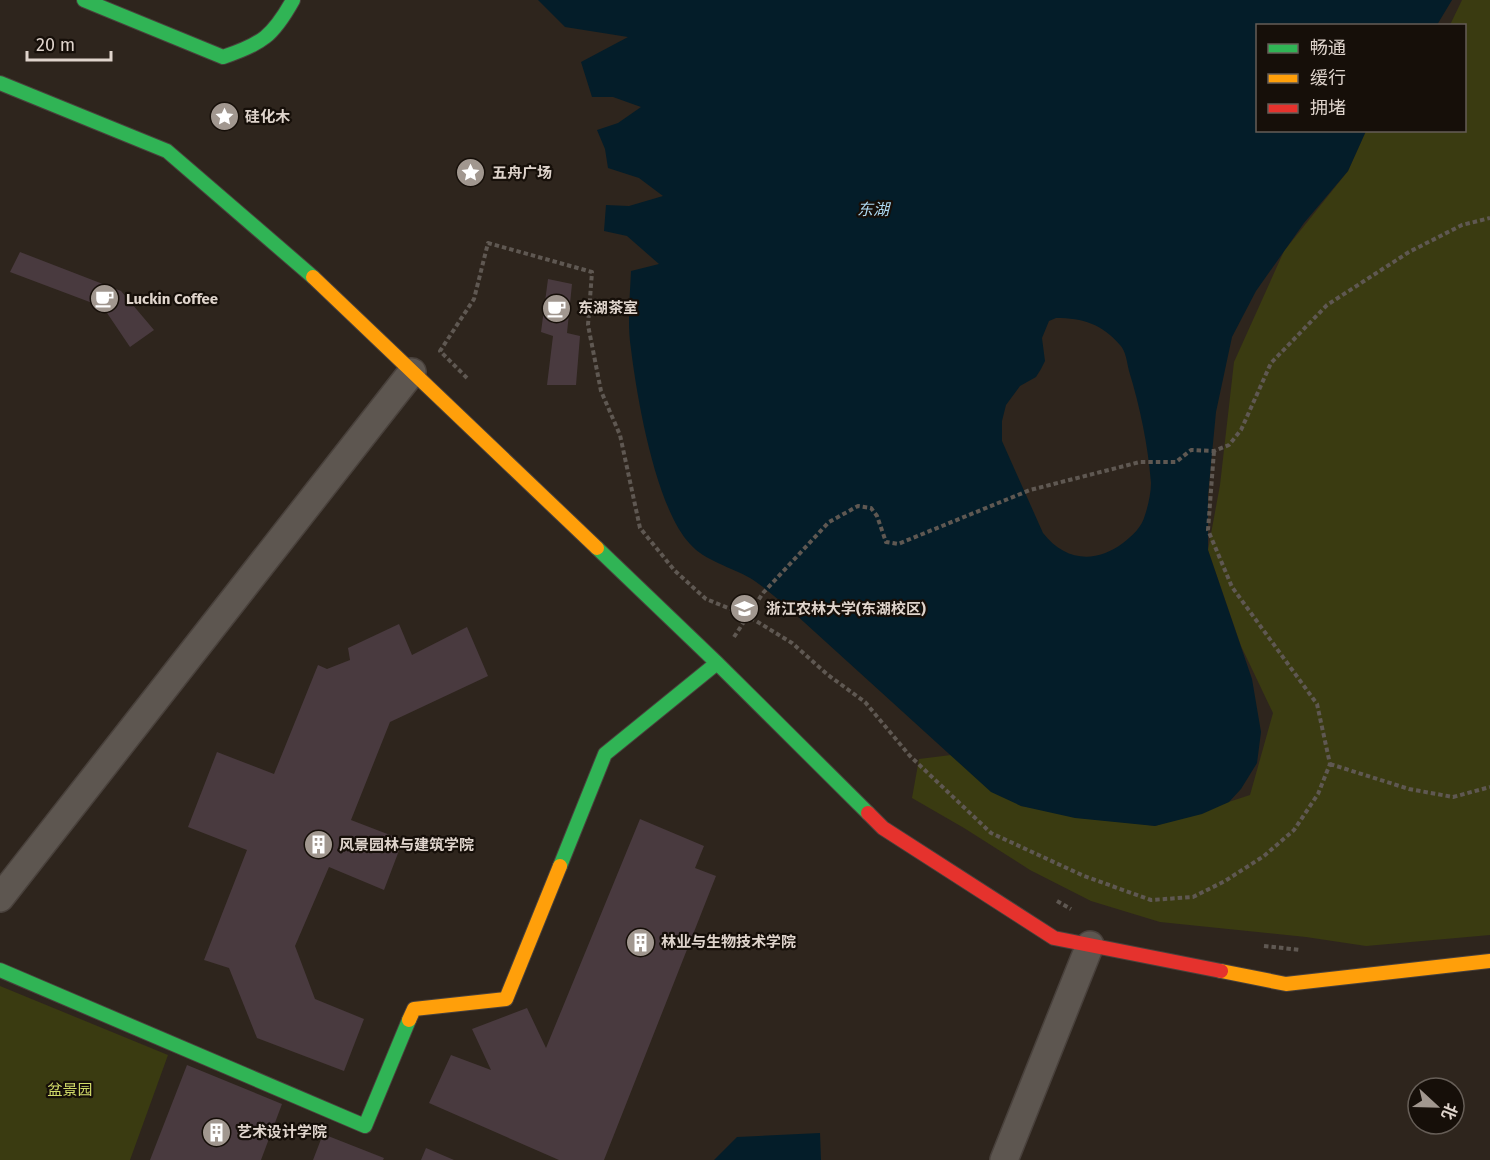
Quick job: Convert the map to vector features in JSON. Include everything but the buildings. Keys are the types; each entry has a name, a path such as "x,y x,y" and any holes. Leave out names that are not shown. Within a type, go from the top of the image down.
{"street":[{"path":"84,0 223,57 253,47 280,24 293,0"},
{"path":"0,83 168,151 292,257 717,663 883,828 1054,938 1286,984 1490,961"},
{"path":"0,898 412,372"},
{"path":"0,970 365,1126 414,1009 506,999 605,754 717,663"},
{"path":"1004,1160 1090,945"}],"path":[{"path":"717,663 763,593 829,522 858,506 870,508 877,516 886,542 898,544 1030,489 1140,462 1176,462 1191,450 1214,451 1229,445 1241,430 1271,363 1327,305 1409,252 1462,225 1490,218"},
{"path":"473,385 440,351 474,299 488,243 592,272 588,325 601,391 620,435 640,528 675,571 706,599 748,616 792,643 828,675 865,702 910,756 991,833 1084,876 1151,900 1193,897 1225,881 1264,855 1294,830 1318,794 1330,764 1317,704 1232,587 1208,530 1214,451"},
{"path":"1330,764 1409,789 1453,797 1490,787"},
{"path":"1056,900 1076,911"},
{"path":"1260,946 1304,950"}],"green space":[{"path":"1462,0 1490,0 1490,935 1366,946 1306,937 1160,922 1091,901 1030,870 912,798 919,759 951,755 1021,806 1155,826 1250,795 1273,713 1241,646 1208,550 1220,485 1234,362 1284,251 1348,171 1366,132 1466,132 1466,24 1450,24"},
{"name":"盆景园","path":"0,986 168,1055 130,1160 0,1160"}],"water":[{"name":"东湖","path":"538,0 1452,0 1438,24 1256,24 1256,132 1366,132 1348,171 1304,223 1256,291 1232,337 1216,412 1208,495 1208,550 1252,679 1261,732 1257,763 1241,789 1229,802 1202,814 1155,826 1075,818 1021,806 991,792 783,603 743,574 711,559 690,544 667,505 658,480 643,423 630,339 631,271 659,264 627,236 604,231 606,205 629,206 663,196 639,178 608,168 605,149 597,130 618,123 641,107 613,97 592,97 581,62 628,37 565,27","holes":["1056,318 1083,321 1106,332 1122,348 1126,357 1146,440 1151,483 1147,508 1139,527 1112,550 1091,556 1071,554 1061,549 1043,533 1002,441 1002,421 1006,405 1020,386 1036,377 1045,361 1042,338 1049,321"]},
{"path":"820,1133 821,1160 714,1160 737,1137"}],"traffic: fast":[{"path":"84,0 223,57 248,48 265,37 279,22 293,0"},
{"path":"0,83 167,151 313,277"},
{"path":"597,548 868,813"},
{"path":"560,866 605,754 717,663"},
{"path":"0,970 365,1126 409,1020"}],"traffic: slow":[{"path":"313,277 597,548"},
{"path":"409,1020 414,1009 506,999 560,866"},
{"path":"1221,971 1286,984 1490,961"}],"traffic: jam":[{"path":"868,813 883,828 1054,938 1221,971"}],"place":[{"name":"硅化木","path":"224,117"},
{"name":"五舟广场","path":"471,173"},
{"name":"Luckin Coffee","path":"105,299"},
{"name":"东湖茶室","path":"557,308"},
{"name":"浙江农林大学(东湖校区)","path":"745,609"},
{"name":"风景园林与建筑学院","path":"318,845"},
{"name":"林业与生物技术学院","path":"640,942"},
{"name":"艺术设计学院","path":"216,1132"}]}
